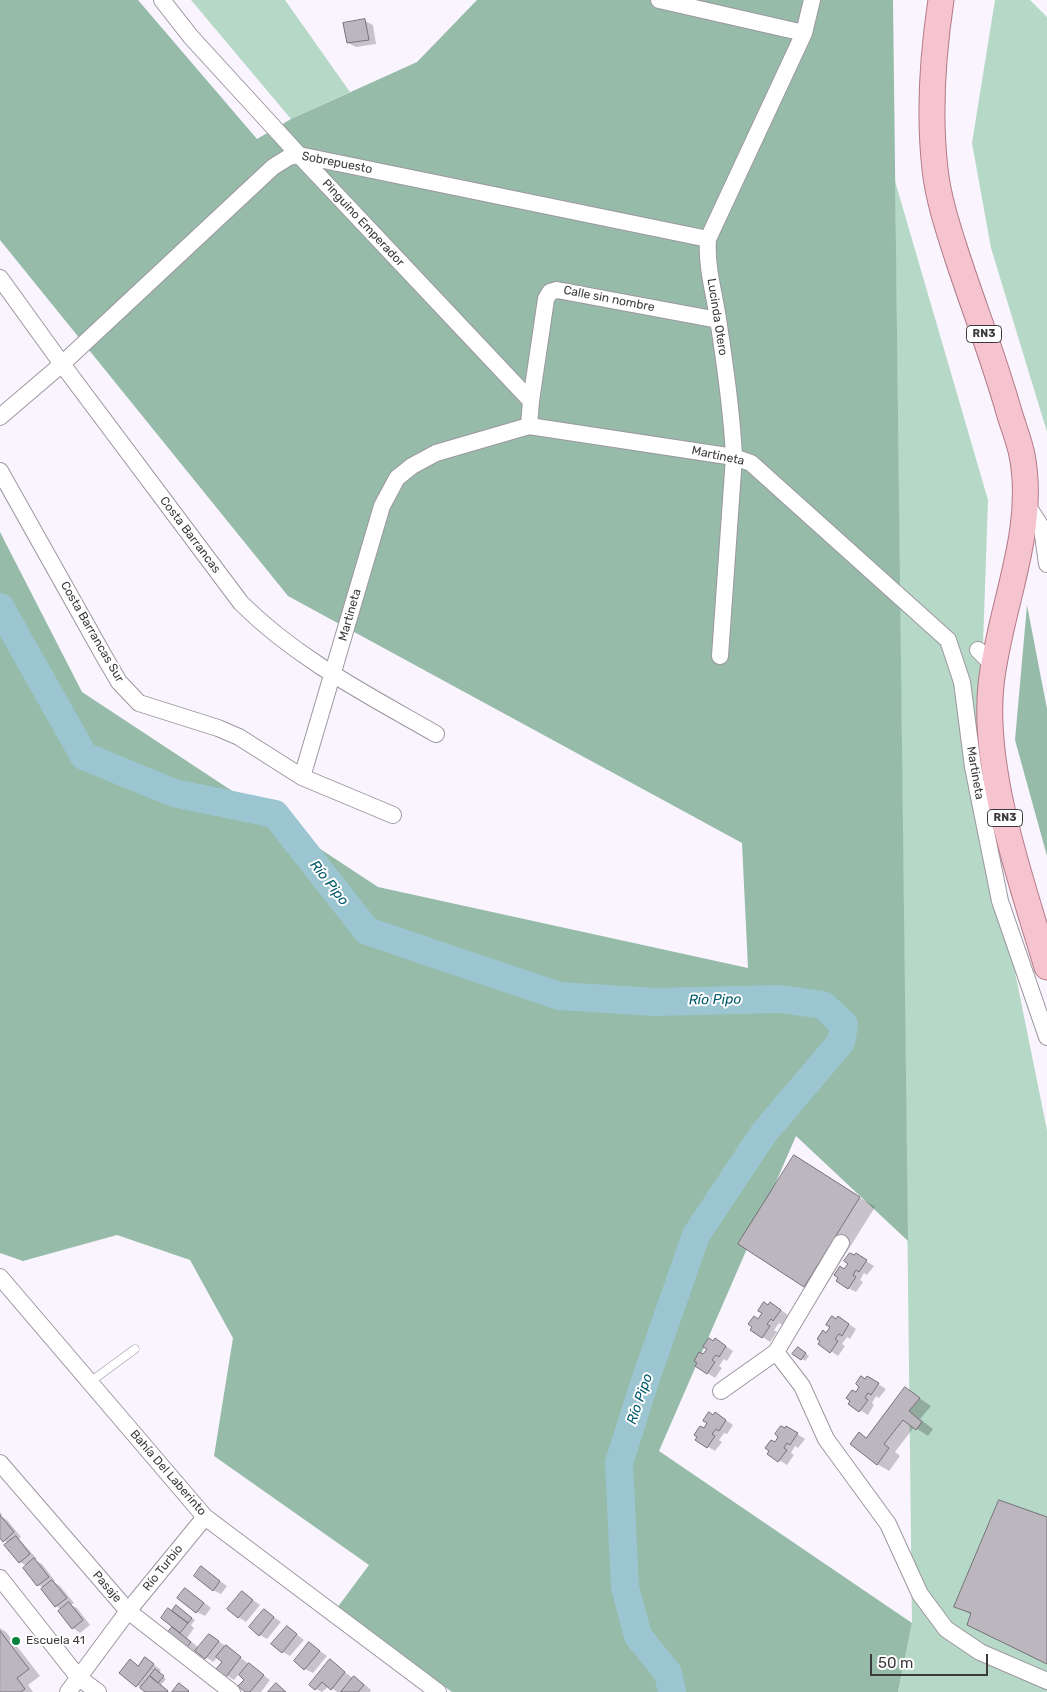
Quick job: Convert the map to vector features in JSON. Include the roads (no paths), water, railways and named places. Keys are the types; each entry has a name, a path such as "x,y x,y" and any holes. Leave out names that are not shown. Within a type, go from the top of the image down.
{"main road":[{"name":"RN3","path":"941,0 936,43 935,170 948,227 999,376 1022,456 1025,501 1023,536 1001,625 986,658 993,760 1006,821 1047,967"}],"street":[{"name":"Pinguino Emperador","path":"162,0 191,37 531,401"},
{"path":"659,0 804,33"},
{"name":"Lucinda Otero","path":"720,656 734,457 733,432 718,320 707,256 708,239 804,33 812,0"},
{"name":"Sobrepuesto","path":"0,417 62,364 273,167 289,157 299,154 708,239"},
{"name":"Costa Barrancas","path":"0,278 241,603 265,627 333,674 436,734"},
{"name":"Calle sin nombre","path":"531,401 546,299 550,292 558,290 718,320"},
{"path":"529,426 531,401"},
{"name":"Martineta","path":"302,777 382,506 397,478 412,466 436,453 529,426 734,457 751,463 948,640 962,682 973,767 1000,901 1047,1037"},
{"name":"Costa Barrancas Sur","path":"0,471 105,658 120,682 140,703 218,728 239,737 302,777 393,815"},
{"path":"1025,501 1042,528 1047,564"},
{"path":"722,1391 776,1352 841,1243"},
{"name":"Bahía Del Laberinto","path":"0,1278 205,1517 438,1692"},
{"path":"776,1352 802,1386 826,1439 888,1524 920,1594 946,1629 980,1652 1047,1681"},
{"name":"Pasaje","path":"0,1463 128,1611 232,1692"},
{"name":"Río Turbio","path":"68,1692 128,1611 205,1517"},
{"path":"0,1578 79,1678 98,1692"}],"lane":[{"path":"90,1382 135,1349"}],"waterway":[{"name":"Río Pipo","path":"0,607 84,756 174,793 275,814 367,931 559,996 654,1002 780,999 823,1005 844,1025 841,1042 763,1134 696,1235 644,1384 619,1463 625,1587 638,1636 668,1673 672,1692"}],"place":[{"name":"Escuela 41","path":"16,1641"}]}
